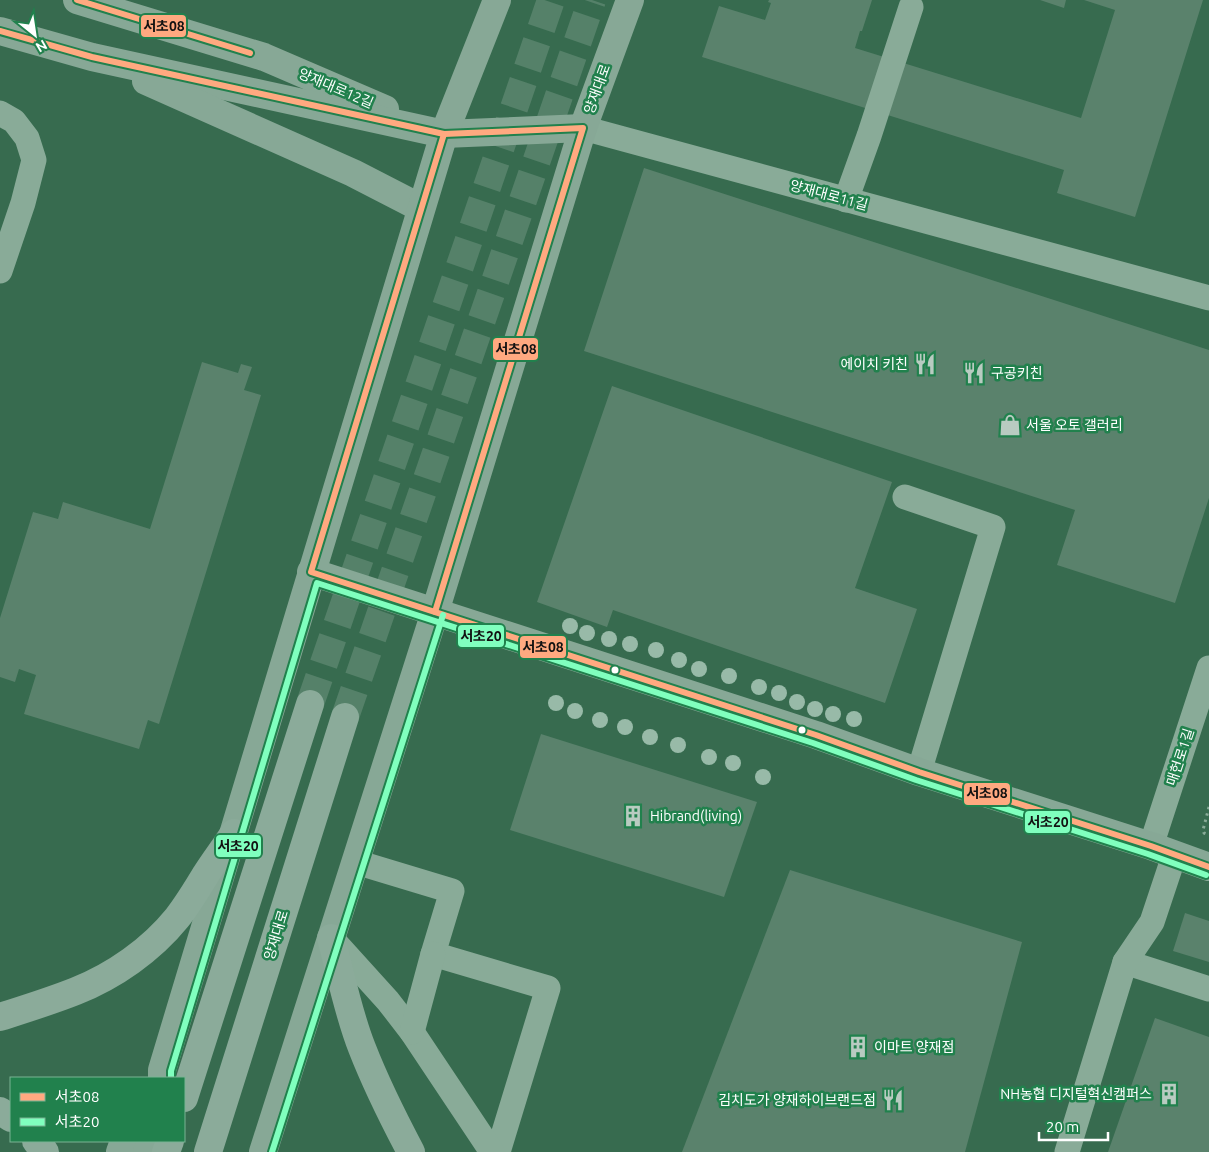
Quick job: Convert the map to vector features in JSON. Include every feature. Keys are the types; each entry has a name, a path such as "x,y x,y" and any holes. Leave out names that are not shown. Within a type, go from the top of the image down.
{"highway":[{"path":"185,1095 310,704"},
{"name":"양재대로","path":"208,1152 345,718"},
{"path":"0,1017 81,989 112,973 140,954 176,919 192,898 234,833"},
{"path":"331,938 362,1047 384,1098 411,1152"},
{"path":"37,1142 45,1152"}],"main road":[{"name":"양재대로12길","path":"77,0 264,57 444,134"},
{"path":"160,1076 444,134 497,0"},
{"name":"양재대로","path":"262,1152 435,612 583,128 630,0"},
{"name":"양재대로12길","path":"0,31 92,57 444,134"},
{"path":"92,57 352,173 421,208"},
{"name":"양재대로11길","path":"444,134 583,128"},
{"path":"311,572 816,735 919,772 1209,867"}],"street":[{"path":"846,200 911,7"},
{"path":"0,113 14,121 27,138 34,160 23,203 0,271"},
{"name":"양재대로11길","path":"583,128 1209,298"},
{"path":"905,497 993,527 919,772"},
{"name":"매헌로1길","path":"1067,1152 1125,962 1152,922 1163,851 1209,668"},
{"path":"356,862 452,891 412,1032"},
{"path":"331,938 388,1001 412,1032 492,1152"},
{"path":"433,954 548,988 498,1152"},
{"path":"1125,962 1209,989"}],"path":[{"path":"1209,807 1203,830 1209,836"}],"building":[{"path":"769,0 872,0 855,48 1081,118 1115,10 1084,0 1203,0 1135,217 1057,193 1064,170 702,57 719,6 765,20 771,3 768,2"},
{"path":"1040,0 1066,0 1064,8"},
{"name":"서울 오토 갤러리","path":"644,168 1209,350 1209,498 1175,603 1057,565 1075,510 584,351"},
{"path":"202,362 238,373 241,364 252,367 244,390 261,395 159,724 148,720 139,749 24,714 36,675 19,669 15,682 0,677 0,618 33,512 58,519 63,502 150,529"},
{"path":"612,386 892,482 855,588 917,609 885,703 613,610 607,627 537,602"},
{"name":"Hibrand(living)","path":"541,734 757,802 724,897 510,830"},
{"name":"이마트 양재점","path":"790,870 1022,942 965,1152 682,1152"},
{"path":"1185,913 1209,921 1209,962 1173,951"},
{"name":"NH농협 디지털혁신캠퍼스","path":"1155,1018 1209,1037 1209,1152 1108,1152"}],"tunnel":[{"path":"310,704 551,0"},
{"path":"345,717 592,0"}],"transit line":[{"name":"서초08","path":"77,0 250,53"},
{"name":"서초08","path":"0,31 92,57 444,134 583,128 435,612"},
{"name":"서초08","path":"444,134 311,572 816,735 919,772 1151,846 1209,867"},
{"name":"서초20","path":"171,1077 171,1071 317,583 813,743 916,780 1148,854 1206,875"},
{"name":"서초20","path":"272,1152 443,615"}],"place":[{"name":"에이치 키친","path":"925,364"},
{"name":"구공키친","path":"974,373"},
{"name":"서울 오토 갤러리","path":"1010,425"},
{"name":"Hibrand(living)","path":"633,816"},
{"name":"이마트 양재점","path":"858,1047"},
{"name":"NH농협 디지털혁신캠퍼스","path":"1169,1094"},
{"name":"김치도가 양재하이브랜드점","path":"893,1100"}]}
